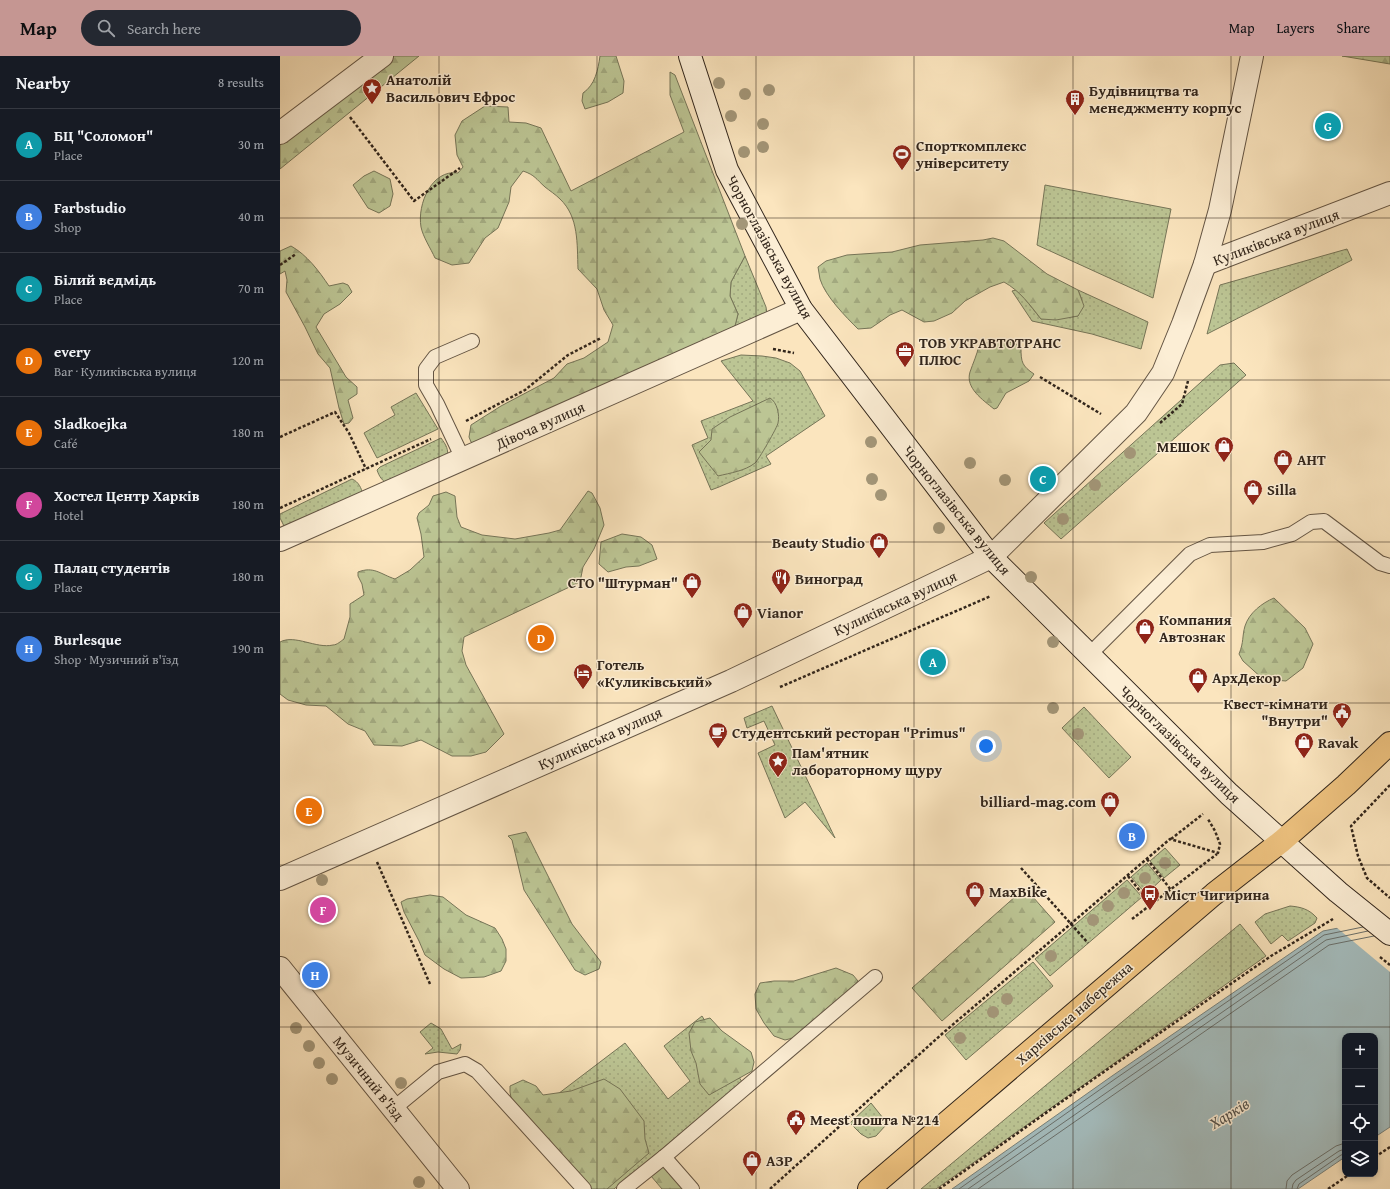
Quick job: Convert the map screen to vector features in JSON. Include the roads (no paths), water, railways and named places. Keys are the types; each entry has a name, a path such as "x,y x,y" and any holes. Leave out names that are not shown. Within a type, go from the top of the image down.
{"main road":[{"name":"Харківська набережна","path":"869,1189 1214,894 1282,841 1346,785 1390,743"}],"street":[{"path":"280,133 382,56"},
{"name":"Чорноглазівська вулиця","path":"690,56 727,170 801,309 991,557 1229,794 1350,901 1390,934"},
{"path":"1205,264 1220,210 1252,56"},
{"name":"Куликівська вулиця","path":"280,879 731,681 991,557 1136,413 1163,373 1205,264 1390,193"},
{"name":"Дівоча вулиця","path":"280,540 801,309"},
{"name":"Музичний в'їзд","path":"280,968 458,1189"}],"lane":[{"path":"463,459 426,385 426,369 435,358 472,341"},
{"path":"1088,655 1190,554 1210,545 1263,542 1292,534 1311,522 1324,521 1380,563 1390,566"},
{"path":"624,1189 664,1157 875,977"},
{"path":"393,1109 438,1072 464,1064 477,1071 584,1189"},
{"path":"664,1157 692,1189"}],"water":[{"name":"Харків","path":"1390,918 1390,1127 1378,1135 1378,1033 1342,1033 1342,1159 1298,1189 952,1189 1112,1076 1323,931"}],"place":[{"name":"Анатолій Васильович Ефрос","path":"372,105"},
{"name":"Будівництва та менеджменту корпус","path":"1075,116"},
{"name":"Палац студентів","path":"1328,126"},
{"name":"Спорткомплекс університету","path":"902,171"},
{"name":"ТОВ УКРАВТОТРАНС ПЛЮС","path":"905,368"},
{"name":"МЕШОК","path":"1224,463"},
{"name":"АНТ","path":"1283,476"},
{"name":"Білий ведмідь","path":"1043,479"},
{"name":"Silla","path":"1253,506"},
{"name":"Beauty Studio","path":"879,559"},
{"name":"Виноград","path":"781,595"},
{"name":"СТО \"Штурман\"","path":"692,599"},
{"name":"Vianor","path":"743,629"},
{"name":"every","path":"541,638"},
{"name":"Компания Автознак","path":"1145,645"},
{"name":"БЦ \"Соломон\"","path":"933,662"},
{"name":"Готель «Куликівський»","path":"583,690"},
{"name":"АрхДекор","path":"1198,694"},
{"name":"Квест-кімнати \"Внутри\"","path":"1342,729"},
{"name":"Студентський ресторан \"Primus\"","path":"718,749"},
{"name":"Ravak","path":"1304,759"},
{"name":"Пам'ятник лабораторному щуру","path":"778,778"},
{"name":"Sladkoejka","path":"309,811"},
{"name":"billiard-mag.com","path":"1110,818"},
{"name":"Farbstudio","path":"1132,836"},
{"name":"MaxBike","path":"975,908"},
{"name":"Хостел Центр Харків","path":"323,910"},
{"name":"Міст Чигирина","path":"1150,911"},
{"name":"Burlesque","path":"315,975"},
{"name":"Meest пошта №214","path":"796,1136"},
{"name":"АЗР","path":"752,1177"}]}
